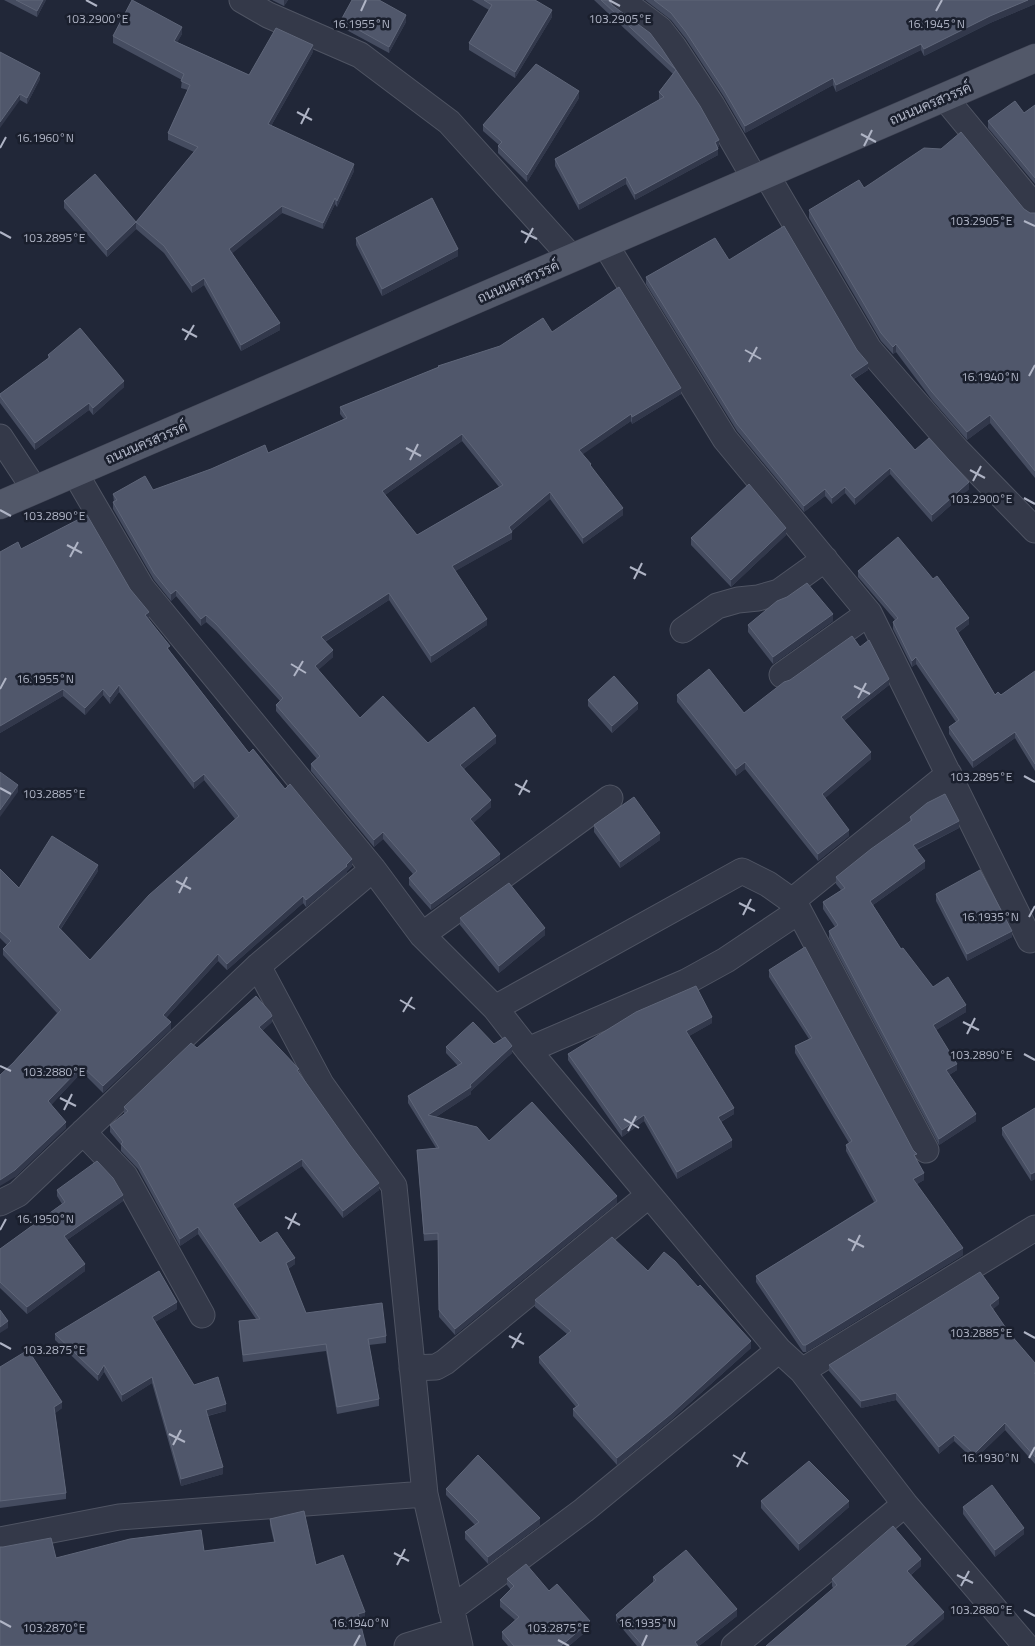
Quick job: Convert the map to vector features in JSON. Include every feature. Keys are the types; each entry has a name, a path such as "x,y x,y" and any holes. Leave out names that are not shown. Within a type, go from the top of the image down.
{"main road":[{"name":"ถนนนครสวรรค์","path":"0,505 1035,58"}],"street":[{"path":"242,0 268,15 360,55 450,122 572,258"},
{"path":"621,0 660,28 674,46 761,177 869,349 957,450 1035,530"},
{"path":"944,97 1035,207"},
{"path":"605,244 725,439 826,559 869,614 1030,940 1035,938"},
{"path":"0,438 35,490"},
{"path":"75,473 142,588 373,869 422,935 496,1008 528,1050 648,1195 779,1350 802,1371 905,1504 1026,1646"},
{"path":"683,630 717,606 779,592 826,559"},
{"path":"782,675 869,614"},
{"path":"528,1050 686,982 734,955 795,906 949,774"},
{"path":"422,935 610,798"},
{"path":"0,1203 18,1194 258,966 373,869"},
{"path":"496,1008 742,870 768,884 795,906 926,1150"},
{"path":"258,966 320,1084 394,1186 425,1494 456,1629"},
{"path":"83,1132 125,1176 202,1316"},
{"path":"412,1368 436,1367 445,1362 648,1195"},
{"path":"802,1371 1035,1228"},
{"path":"407,1646 456,1629 584,1510 779,1350"},
{"path":"0,1540 119,1517 425,1494"},
{"path":"734,1646 905,1504"}],"building":[{"path":"16,0 43,0 37,11"},
{"path":"132,0 182,27 174,41 249,75 276,28 313,45 268,124 354,164 337,201 335,198 323,223 282,206 229,249 280,323 241,345 204,278 192,286 164,246 136,222 198,147 168,133 190,85 181,81 184,74 113,36"},
{"path":"352,0 379,0 406,15 389,47 341,20"},
{"path":"484,0 535,0 552,10 515,72 469,43 492,5"},
{"path":"601,0 609,0 612,5 650,33 676,70"},
{"path":"654,0 1028,0 990,16 924,49 921,44 836,85 833,78 745,126 686,32 671,13"},
{"path":"0,52 40,73 27,98 20,94 0,122"},
{"path":"536,64 579,91 527,175 498,146 502,142 483,125"},
{"path":"676,70 700,106 719,140 715,142 718,149 635,194 626,177 579,204 555,159 664,97 659,92"},
{"path":"1015,101 1024,113 1035,105 1035,178 988,121"},
{"path":"961,132 1024,209 1030,213 1035,213 1035,471 990,415 967,432 932,392 896,344 893,347 881,333 809,210 859,180 864,188 924,148 941,149"},
{"path":"95,174 136,222 107,250 64,201"},
{"path":"432,198 458,249 382,289 356,238"},
{"path":"784,226 857,350 868,363 850,375 915,450 929,438 969,482 932,515 890,468 855,498 845,487 832,498 825,489 804,506 737,424 646,277 715,238 729,260"},
{"path":"619,287 681,388 632,417 631,414 579,450 623,508 583,538 550,492 509,527 512,532 452,566 487,619 431,656 389,593 321,637 333,650 315,666 360,718 383,696 428,743 474,707 496,736 460,765 491,800 470,819 500,854 431,904 409,878 417,871 383,832 374,840 311,764 320,756 276,705 283,698 216,624 206,615 201,619 176,590 171,594 154,573 113,502 117,500 113,494 145,476 153,490 211,469 265,445 268,453 347,418 340,407 438,366 500,346 543,318 552,332","holes":["462,434 503,485 417,535 382,491"]},
{"path":"80,328 124,381 93,408 89,403 35,443 0,394 50,357 48,355"},
{"path":"749,484 786,528 731,580 691,538"},
{"path":"87,515 130,589 149,612 145,615 170,646 167,648 249,753 253,749 285,789 290,784 352,859 347,866 306,900 303,896 227,964 218,954 163,1015 171,1022 103,1086 82,1066 48,1101 66,1122 15,1170 0,1180 0,1075 61,1010 3,949 11,941 0,931 0,869 19,888 52,836 98,865 58,927 90,960 149,895 239,816 204,774 194,782 119,685 110,697 103,689 85,708 63,689 0,726 0,552 18,542 21,549"},
{"path":"898,537 933,579 937,576 969,618 955,628 995,695 998,692 1001,695 1035,671 1035,764 1015,732 973,761 949,727 959,720 916,657 912,661 893,622 898,618 858,571"},
{"path":"807,583 833,614 773,657 748,625 777,601 787,597"},
{"path":"852,636 860,647 869,640 889,679 841,717 871,752 822,794 849,830 818,854 745,762 736,769 677,695 709,669 744,713 784,682 790,680"},
{"path":"614,676 638,703 612,726 588,700"},
{"path":"0,772 18,785 0,810"},
{"path":"945,794 959,821 913,845 925,861 870,901 901,949 903,948 933,987 948,977 966,1005 933,1025 957,1064 946,1070 976,1114 939,1139 829,931 838,925 823,902 845,888 836,877 912,820 910,817 927,803"},
{"path":"634,797 660,833 620,862 594,825"},
{"path":"980,870 1012,931 967,954 936,894"},
{"path":"509,883 545,928 499,966 460,918"},
{"path":"805,947 913,1150 917,1154 914,1155 924,1173 913,1179 963,1248 806,1345 803,1345 756,1276 877,1201 846,1145 852,1141 795,1046 812,1038 769,970"},
{"path":"696,986 712,1017 686,1031 734,1108 718,1117 732,1140 677,1172 644,1115 622,1130 568,1054 636,1012"},
{"path":"256,996 272,1016 259,1027 299,1069 297,1070 379,1183 343,1211 302,1159 233,1204 260,1243 277,1232 295,1258 286,1263 306,1313 382,1303 386,1336 368,1339 379,1399 337,1407 326,1344 243,1355 239,1321 260,1319 198,1227 180,1239 138,1162 121,1144 123,1142 110,1125 128,1111 124,1107 191,1043 197,1048"},
{"path":"473,1022 494,1044 505,1037 512,1046 470,1085 471,1087 428,1115 477,1127 489,1141 532,1102 617,1196 455,1329 439,1310 438,1233 424,1234 417,1150 439,1148 408,1096 462,1063 446,1047"},
{"path":"1035,1108 1035,1172 1031,1174 1002,1128"},
{"path":"97,1161 113,1178 123,1195 64,1236 85,1264 27,1307 0,1282 0,1249 65,1202 57,1190"},
{"path":"612,1237 648,1271 664,1252 675,1261 698,1287 700,1285 751,1341 672,1413 617,1458 573,1409 579,1405 539,1357 571,1331 535,1300"},
{"path":"159,1271 177,1302 152,1317 194,1385 218,1377 226,1404 206,1410 223,1467 181,1479 152,1377 122,1395 104,1365 98,1375 55,1334"},
{"path":"980,1272 999,1298 990,1305 1010,1334 1035,1363 1035,1457 1005,1423 974,1454 954,1435 939,1447 896,1393 861,1401 829,1365"},
{"path":"0,1310 8,1321 0,1327"},
{"path":"28,1350 62,1402 54,1407 66,1493 0,1501 0,1367"},
{"path":"478,1455 540,1518 488,1557 465,1532 479,1522 446,1489"},
{"path":"809,1461 849,1501 799,1544 761,1501"},
{"path":"992,1485 1024,1528 995,1550 963,1507"},
{"path":"304,1511 316,1565 343,1555 365,1612 358,1614 366,1646 0,1646 0,1547 51,1538 56,1558 130,1539 201,1530 204,1551 275,1542 270,1519"},
{"path":"893,1526 921,1559 907,1571 944,1612 905,1646 766,1646 837,1585 832,1579"},
{"path":"686,1550 737,1609 695,1642 698,1646 643,1646 616,1615 656,1580 653,1577"},
{"path":"526,1564 549,1591 557,1584 590,1621 561,1646 514,1646 502,1632 519,1617 500,1600 514,1586 507,1579"}]}
